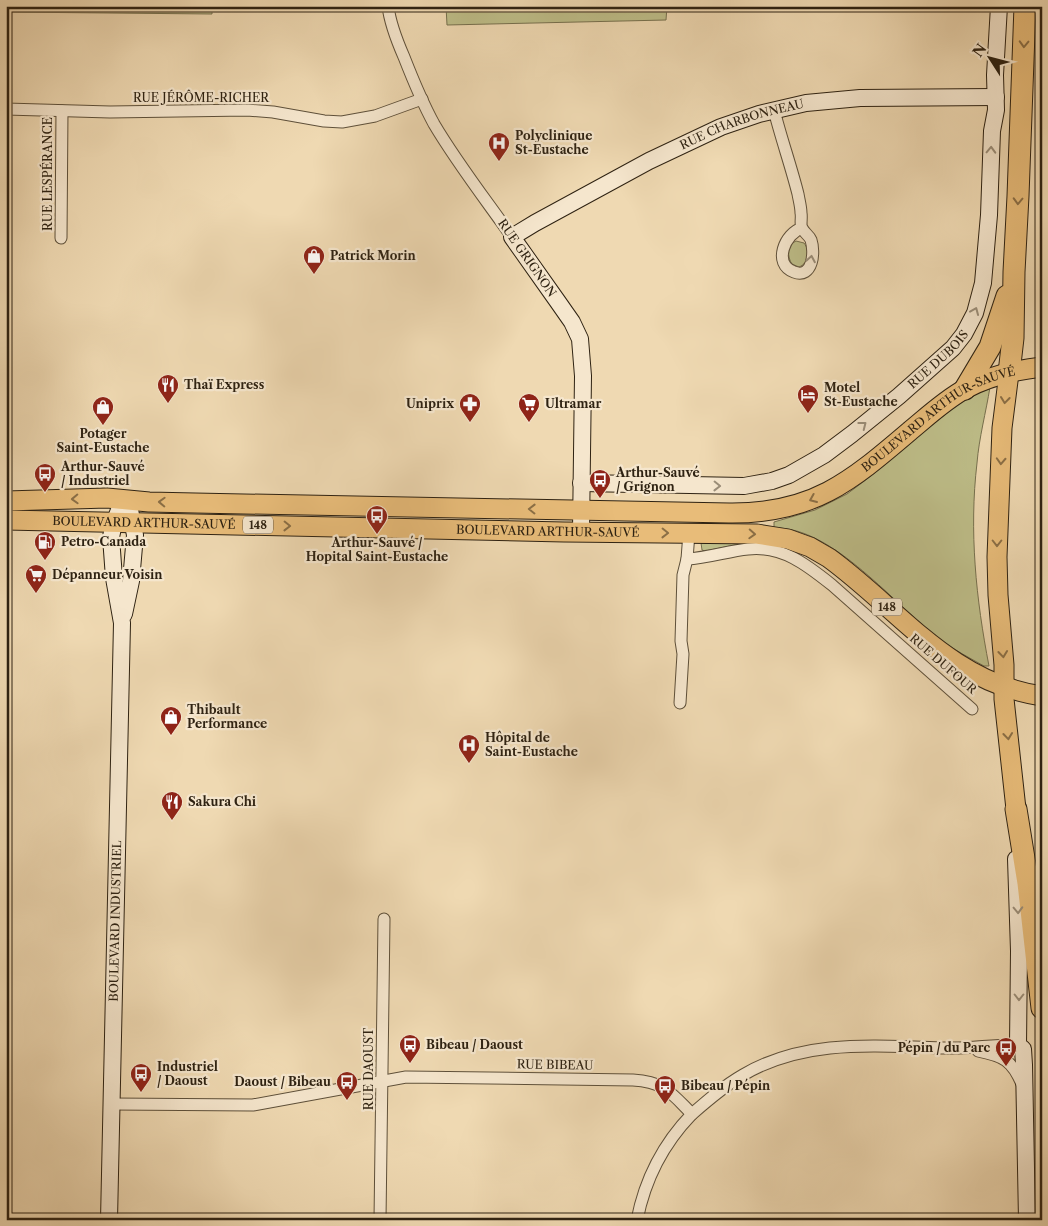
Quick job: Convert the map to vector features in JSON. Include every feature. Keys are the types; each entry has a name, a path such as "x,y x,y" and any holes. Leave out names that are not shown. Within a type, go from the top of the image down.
{"highway":[{"path":"1009,373 1013,338 1025,6"},
{"path":"964,389 994,339 1014,272"},
{"path":"1016,809 1028,883 1042,1008"}],"main road":[{"name":"BOULEVARD ARTHUR-SAUVÉ","path":"6,501 107,498 195,503 740,514 769,512 790,508 828,492 852,478 964,389 989,378 1042,367"},
{"path":"1009,373 1003,422 997,533 998,595 1004,688 1016,809"},
{"name":"BOULEVARD ARTHUR-SAUVÉ","path":"6,520 773,535 810,547 835,563 948,658 982,679 1004,688 1042,696"}],"street":[{"name":"RUE GRIGNON","path":"388,6 397,41 422,99 446,143 572,322 580,339 583,376 581,531"},
{"name":"RUE DUBOIS","path":"581,483 744,486 781,478 824,455 893,401 948,354 968,328 982,291 987,240 992,131 996,110 999,6"},
{"name":"RUE CHARBONNEAU","path":"512,237 535,222 661,155 721,128 774,110 806,103 860,98 996,97"},
{"name":"RUE JÉRÔME-RICHER","path":"6,109 126,112 247,110 273,112 324,122 342,122 375,116 422,99"},
{"path":"774,110 802,213 802,228"},
{"name":"RUE LESPÉRANCE","path":"61,238 62,111"},
{"name":"BOULEVARD INDUSTRIEL","path":"122,623 114,578 111,532 126,500"},
{"name":"BOULEVARD INDUSTRIEL","path":"109,1220 122,623 130,581 135,536 126,500"},
{"path":"680,702 683,654 681,641 683,574 687,559 689,533"},
{"name":"RUE DUFOUR","path":"687,559 756,548 770,549 794,557 832,585 972,709"},
{"path":"1016,809 1018,1045 1024,1052 1027,1220"},
{"name":"RUE DAOUST","path":"380,1220 384,919"},
{"path":"637,1220 643,1194 654,1167 669,1142 692,1114 722,1089 744,1074 771,1062 810,1050 852,1046 969,1049 1018,1045"},
{"path":"969,1049 994,1054 1007,1060 1016,1070 1025,1091"},
{"name":"RUE BIBEAU","path":"112,1104 253,1105 406,1077 643,1081 659,1084 664,1087 692,1114"}],"green space":[{"path":"6,6 212,6 212,14 6,12"},
{"path":"446,6 667,6 666,20 447,25"},
{"path":"796,241 804,243 808,253 807,260 799,267 792,264 789,255 789,248"},
{"path":"990,387 978,454 974,514 977,590 989,666 984,666 957,651 923,626 863,571 841,554 819,540 796,531 774,528 774,522 815,510 847,494 871,476 956,403"},
{"path":"750,542 705,551 702,550 701,543"}],"place":[{"name":"Polyclinique St-Eustache","path":"499,162"},
{"name":"Patrick Morin","path":"314,275"},
{"name":"Thaï Express","path":"168,404"},
{"name":"Motel St-Eustache","path":"808,414"},
{"name":"Uniprix","path":"470,423"},
{"name":"Ultramar","path":"529,423"},
{"name":"Potager Saint-Eustache","path":"103,426"},
{"name":"Arthur-Sauvé / Industriel","path":"45,493"},
{"name":"Arthur-Sauvé / Grignon","path":"600,499"},
{"name":"Arthur-Sauvé / Hopital Saint-Eustache","path":"377,535"},
{"name":"Petro-Canada","path":"45,561"},
{"name":"Dépanneur Voisin","path":"36,594"},
{"name":"Thibault Performance","path":"171,736"},
{"name":"Hôpital de Saint-Eustache","path":"469,764"},
{"name":"Sakura Chi","path":"172,821"},
{"name":"Bibeau / Daoust","path":"410,1064"},
{"name":"Pépin / du Parc","path":"1006,1067"},
{"name":"Industriel / Daoust","path":"141,1093"},
{"name":"Daoust / Bibeau","path":"347,1101"},
{"name":"Bibeau / Pépin","path":"665,1105"}]}
